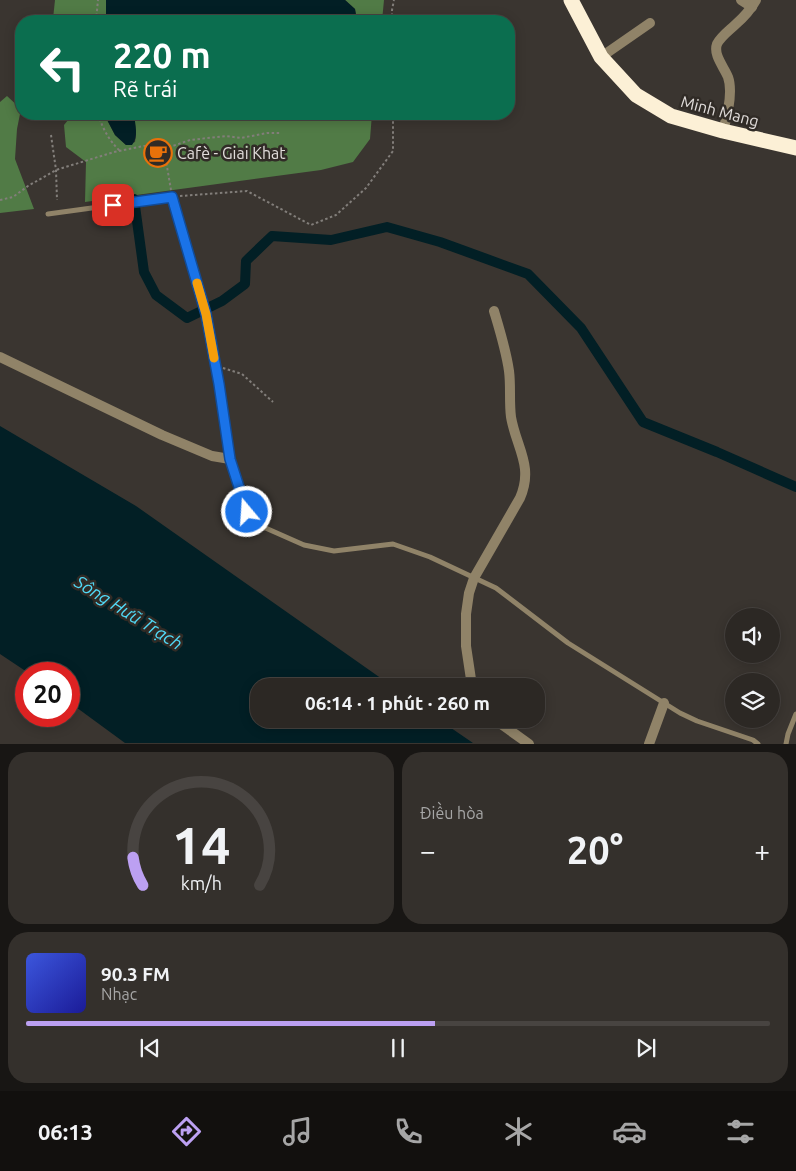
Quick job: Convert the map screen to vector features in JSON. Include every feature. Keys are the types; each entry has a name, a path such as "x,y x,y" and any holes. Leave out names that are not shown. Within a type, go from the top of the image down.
{"highway":[{"name":"Minh Mang","path":"571,0 601,57 636,95 671,116 723,131 796,148"}],"street":[{"path":"723,131 728,109 729,83 718,58 716,48 720,40 741,20 754,4 741,0"},
{"path":"601,57 650,23"},
{"path":"471,678 466,646 467,602 474,578 520,498 526,480 525,463 512,416 509,372 503,340 494,311"},
{"path":"0,357 162,435 212,456 230,459"},
{"path":"649,744 664,703"},
{"path":"506,728 530,744"}],"lane":[{"path":"48,214 172,197 206,314 230,459 247,512 261,526 304,545 334,551 393,544 430,557 496,588 568,643 664,703 696,721 753,740 758,744"},
{"path":"786,744 796,714"}],"path":[{"path":"97,15 98,0"},
{"path":"393,15 394,0"},
{"path":"100,120 110,141 120,151"},
{"path":"164,149 172,197 247,191 311,225 336,215 366,188 393,151 393,120"},
{"path":"0,200 13,197 56,170 114,152 144,146 164,149 190,140 226,136 241,138 267,133 281,133"},
{"path":"51,135 56,170 57,200"},
{"path":"216,366 242,374 273,402"}],"green space":[{"path":"55,0 106,0 106,15 53,15"},
{"path":"345,0 384,0 383,15 356,15 355,9"},
{"path":"7,96 15,103 15,120 19,120 15,159 34,209 0,213 0,102"},
{"path":"68,120 107,120 115,135 126,145 135,142 135,120 372,120 370,139 353,162 321,170 85,202 86,162 66,147 64,125"}],"water":[{"path":"106,0 345,0 355,9 356,15 106,15"},
{"path":"107,120 135,120 136,134 132,145 126,145 115,135"},
{"name":"Sông Hữu Trạch","path":"0,426 136,506 381,678 250,678 250,728 451,728 473,743 125,743 80,710 80,662 15,662 15,664 0,654"}],"waterway":[{"path":"134,199 144,272 156,295 187,318 222,301 245,284 246,261 272,236 331,240 387,227 440,242 528,274 581,328 643,422 796,487"}],"slow traffic":[{"path":"197,283 206,314 214,358"}],"place":[{"name":"Cafè - Giai Khat","path":"158,153"}],"route":[{"path":"113,205 172,197 206,314 230,459 247,512"}]}
